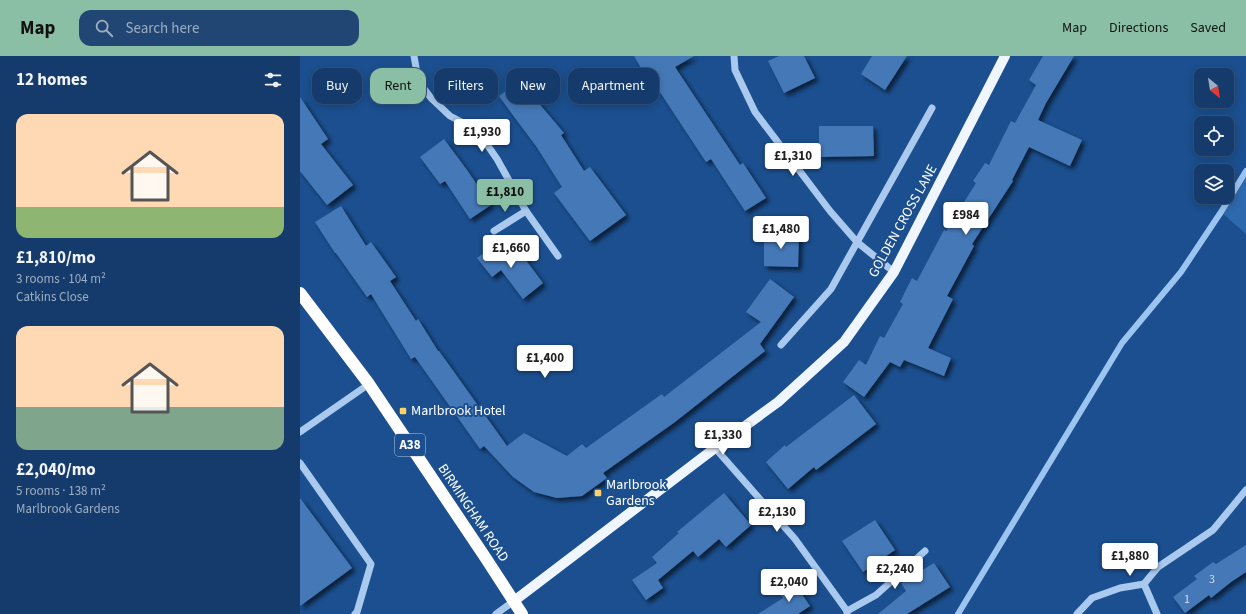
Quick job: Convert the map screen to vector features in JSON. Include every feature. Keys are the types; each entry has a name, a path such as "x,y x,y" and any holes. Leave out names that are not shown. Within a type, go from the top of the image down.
{"highway":[{"name":"BIRMINGHAM ROAD","path":"300,293 369,384 522,614"}],"main road":[{"name":"GOLDEN CROSS LANE","path":"514,601 778,402 844,342 894,272 1005,56"}],"street":[{"path":"414,56 417,73 422,86 431,98 450,116 477,130 497,159 526,211 558,256"},
{"path":"734,56 735,70 755,112 830,211 858,242 894,272"},
{"path":"781,345 831,289 932,108"},
{"path":"494,231 526,211"},
{"path":"300,432 369,384"},
{"path":"715,448 795,539 847,613 876,595 925,551"},
{"path":"300,463 372,564 357,612 354,614"},
{"path":"1077,614 1092,598 1120,588 1144,584 1158,566 1213,530 1246,490"},
{"path":"1144,584 1157,614"},
{"path":"496,614 514,601"}],"shaded area":[{"path":"1246,172 1246,234 1221,212 1226,204 1234,204 1234,191"}],"building":[{"path":"634,56 694,56 675,67 740,165 743,163 766,198 745,211 711,159 706,162 659,91 659,68 641,68"},
{"path":"779,56 804,56 815,78 784,93 768,61"},
{"path":"872,56 907,56 885,90 861,74"},
{"path":"1043,56 1074,56 1046,103 1038,120 1082,140 1070,166 1029,147 1012,180 1013,181 972,244 974,246 947,296 953,299 928,348 951,358 944,376 904,360 900,367 890,362 864,397 843,382 859,360 866,365 880,336 884,338 903,304 900,302 912,278 917,281 944,230 946,231 976,183 973,181 985,163 989,165 1011,121 1015,123 1036,85 1029,80"},
{"path":"506,91 506,104 540,104 564,133 561,135 584,171 590,167 626,215 590,241 554,193 562,187 536,146 499,96"},
{"path":"300,97 328,139 321,144 353,185 327,205 300,171"},
{"path":"819,126 873,126 874,156 819,157"},
{"path":"444,139 491,205 470,219 445,181 440,184 420,157"},
{"path":"341,206 366,246 371,242 396,277 390,281 416,321 418,319 438,351 507,446 524,433 567,456 582,444 586,448 662,394 664,397 761,322 746,312 770,279 794,297 760,344 765,351 675,422 603,473 607,478 582,496 557,498 534,492 513,477 484,446 480,449 415,357 411,359 371,294 367,297 335,253 315,222"},
{"path":"764,234 799,235 798,267 764,266"},
{"path":"500,241 512,257 519,251 543,283 523,299 501,270 492,277 477,258"},
{"path":"854,395 876,424 816,470 814,467 788,489 766,462 785,445 786,447"},
{"path":"724,493 751,525 726,547 719,539 698,557 693,551 658,580 663,588 646,600 632,580 657,563 652,557 679,533 677,532"},
{"path":"300,498 352,568 300,606"},
{"path":"875,520 895,550 863,572 842,541"},
{"path":"1246,545 1246,572 1211,598 1209,595 1185,613 1173,597 1197,579 1194,576 1213,562 1216,564"},
{"path":"934,563 950,587 907,614 878,614 906,591 901,583"},
{"path":"795,584 810,606 798,614 758,614 783,598 780,594"}],"waterway":[{"path":"958,614 1122,343 1181,272 1246,171"}],"place":[{"name":"Marlbrook Hotel","path":"403,411"},
{"name":"Marlbrook Gardens","path":"598,493"}]}
